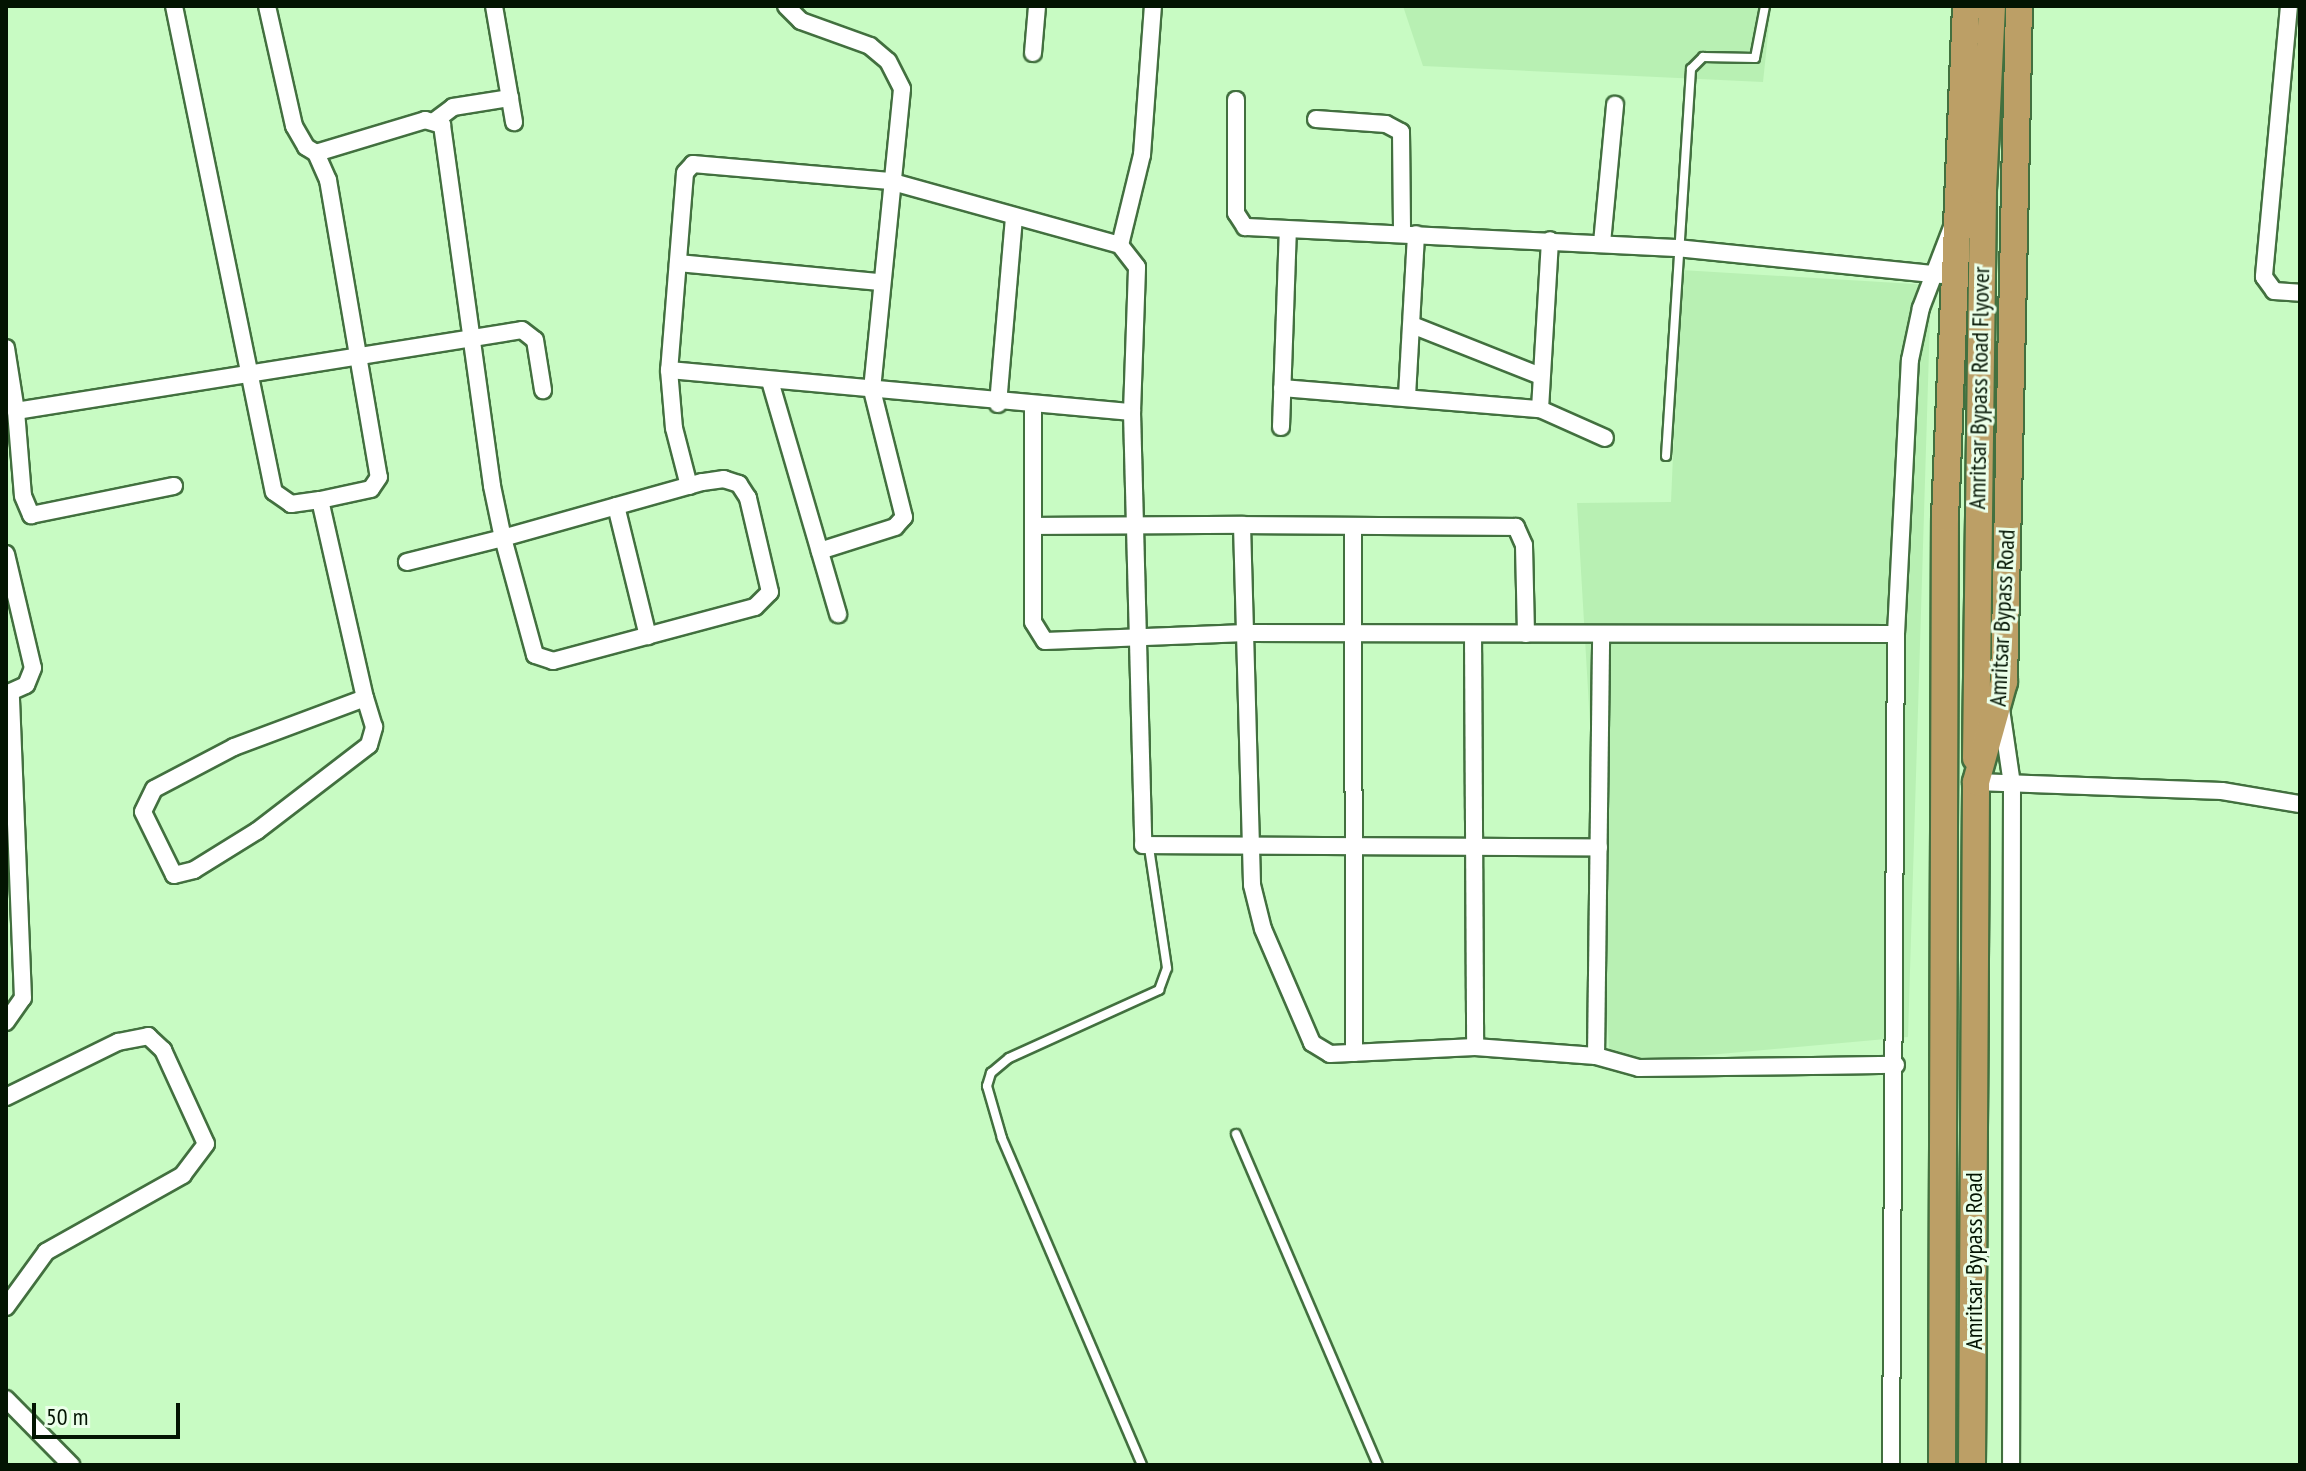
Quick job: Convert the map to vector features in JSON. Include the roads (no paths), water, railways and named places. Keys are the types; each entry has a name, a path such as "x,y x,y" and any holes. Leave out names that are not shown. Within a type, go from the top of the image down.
{"highway":[{"name":"Amritsar Bypass Road","path":"1942,1465 1944,275 1958,213 1966,6"},
{"name":"Amritsar Bypass Road Flyover","path":"1976,776 1977,505 1992,6"},
{"name":"Amritsar Bypass Road","path":"1972,1465 1976,776 2001,707 2019,6"}],"street":[{"path":"174,6 274,492 291,504 371,489 379,477 328,180 316,153 294,126 267,6"},
{"path":"494,6 514,122"},
{"path":"786,6 801,21 870,46 898,74 872,390 904,517 895,527 820,551"},
{"path":"1033,53 1037,6"},
{"path":"1120,245 1142,155 1153,6"},
{"path":"2289,6 2264,277 2274,291 2300,293"},
{"path":"316,153 436,120 453,107 510,98"},
{"path":"1236,100 1239,222 1288,231 1550,240 1677,248 1944,275 1910,360 1896,634 1896,1065 1891,1465"},
{"path":"1602,243 1615,105"},
{"path":"1316,119 1386,124 1401,132 1412,325 1407,396"},
{"path":"407,562 503,538 689,486 724,479 739,484 769,598 755,607 543,660 531,647 503,538 445,134 436,120"},
{"path":"689,486 674,428 669,370 685,173 693,164 890,181 1014,218 1120,245 1137,267 1132,412 1134,638 1138,831 1149,848 1599,847"},
{"path":"998,404 1014,218"},
{"path":"1281,427 1288,231"},
{"path":"1540,409 1538,375 1550,240"},
{"path":"678,263 880,282"},
{"path":"1412,325 1538,375"},
{"path":"16,411 473,334 530,332 543,390"},
{"path":"6,348 16,411 23,496 31,515 174,486"},
{"path":"669,370 998,404 1132,412"},
{"path":"770,381 838,614"},
{"path":"1282,388 1540,409 1605,438"},
{"path":"1033,406 1033,622 1039,637 1134,638 1246,633 1601,636 1896,634"},
{"path":"320,500 374,727 369,745 257,831 194,870 174,875 143,812 154,789 234,747 365,698"},
{"path":"616,506 648,636"},
{"path":"1242,525 1248,847 1257,910 1312,1043 1330,1054 1475,1047 1596,1056 1639,1068 1896,1065"},
{"path":"1033,526 1516,527 1524,545 1526,634"},
{"path":"1353,526 1354,1053"},
{"path":"6,554 33,668 26,685 8,694 12,876 23,998 6,1022"},
{"path":"1473,634 1475,1047"},
{"path":"1596,1056 1601,636"},
{"path":"2001,707 2012,784 2011,1465"},
{"path":"1976,776 2012,784 2222,791 2300,804"},
{"path":"6,1097 118,1042 148,1036 163,1050 206,1144 183,1175 46,1252 6,1307"},
{"path":"6,1399 71,1465"}],"lane":[{"path":"1666,456 1677,248 1693,63 1755,58 1765,6"},
{"path":"1142,1465 1002,1138 987,1086 991,1073 1009,1058 1159,990 1167,968 1149,848"},
{"path":"1236,1134 1378,1465"}]}
